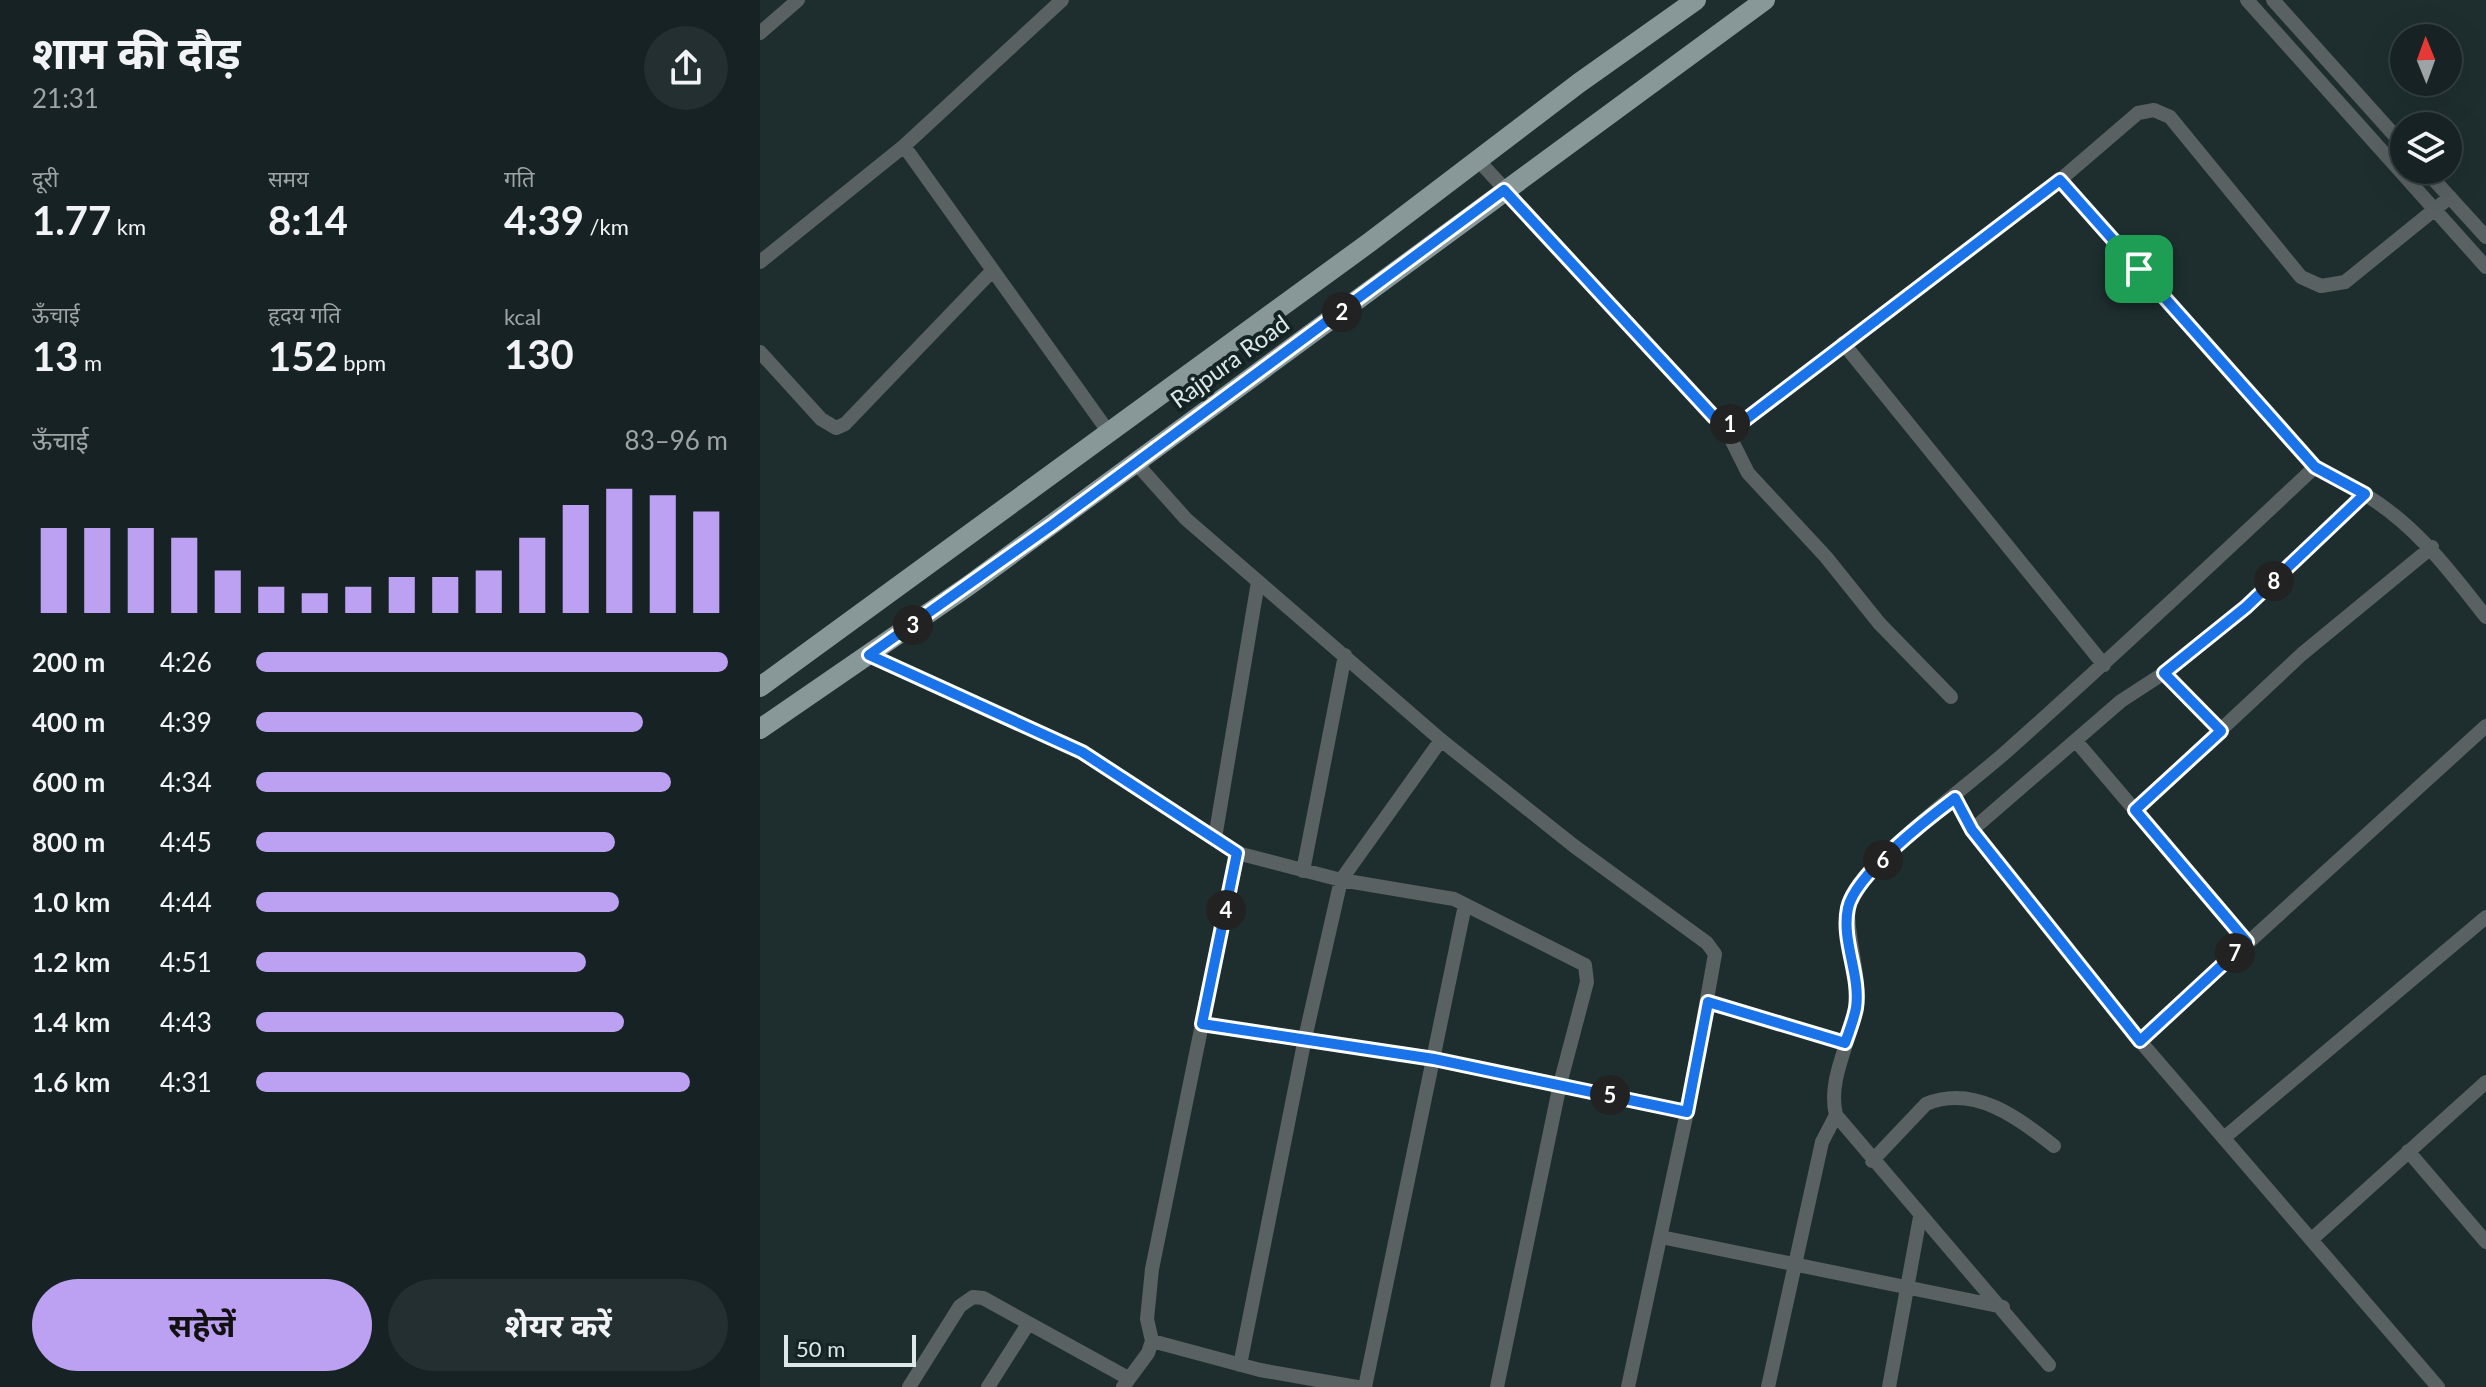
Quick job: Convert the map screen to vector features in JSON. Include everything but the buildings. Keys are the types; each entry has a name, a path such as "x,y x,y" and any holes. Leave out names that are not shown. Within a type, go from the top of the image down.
{"main road":[{"name":"Rajpura Road","path":"762,684 1110,434 1579,83 1696,0"},
{"name":"Rajpura Road","path":"760,729 869,655 1136,463 1765,0"}],"street":[{"path":"760,33 798,0"},
{"path":"760,262 904,146 1062,0"},
{"path":"2247,0 2486,267"},
{"path":"2273,0 2390,130"},
{"path":"1723,423 1745,420 2060,180 2138,113 2154,110 2170,117 2301,277 2321,286 2345,282 2450,197"},
{"path":"904,146 1110,434"},
{"path":"1478,160 1669,371 1723,423 1748,473 1826,557 1879,623 1951,697"},
{"path":"2060,180 2315,467 2365,494 2432,547 2486,617"},
{"path":"2438,184 2486,237"},
{"path":"760,352 821,419 836,428 845,424 992,271"},
{"path":"1843,343 2104,665"},
{"path":"1136,463 1186,519 1441,740 1574,846 1707,943 1715,960 1708,1002 1628,1387"},
{"path":"2049,1365 2003,1307 1920,1217 1836,1115 1833,1105 1856,1006 1848,908 1854,893 1911,832 1955,798 2104,665 2315,467"},
{"path":"1972,830 2121,701 2164,673 2246,607 2365,494"},
{"path":"2135,810 2322,636 2432,547"},
{"path":"1215,838 1258,582"},
{"path":"869,655 1082,752 1237,853 1341,880 1439,896 1465,905 1585,965 1587,982 1560,1084 1497,1387"},
{"path":"1303,871 1345,655"},
{"path":"2164,673 2221,731"},
{"path":"2140,1041 2486,726"},
{"path":"1240,1365 1305,1038 1341,880 1441,740"},
{"path":"2076,741 2247,942"},
{"path":"1955,798 1972,830 2140,1041 2438,1387"},
{"path":"909,1387 966,1300 983,1298 1126,1383 1152,1341 1147,1319 1152,1269 1237,853"},
{"path":"1365,1387 1465,905"},
{"path":"2225,1137 2486,917"},
{"path":"1708,1002 1845,1043"},
{"path":"1202,1024 1434,1059 1687,1112"},
{"path":"2312,1239 2486,1082"},
{"path":"1872,1161 1926,1104 1937,1100 1965,1099 1998,1108 2021,1120 2054,1146"},
{"path":"1768,1387 1822,1142 1836,1115"},
{"path":"2408,1151 2486,1242"},
{"path":"1889,1387 1920,1217"},
{"path":"1661,1237 2003,1307"},
{"path":"988,1387 1028,1324"},
{"path":"1152,1341 1240,1365 1281,1381 1357,1387"}],"route":[{"path":"2060,180 2139,269 2315,467 2345,486 2365,494 2246,607 2164,673 2221,731 2135,810 2247,942 2140,1041 1972,830 1955,798 1911,832 1854,893 1848,908 1848,924 1856,1006 1845,1043 1708,1002 1687,1112 1434,1059 1202,1024 1237,853 1153,795 1082,752 869,655 1052,525 1504,190 1669,371 1723,423 1734,424 1745,420 2060,180"}]}
